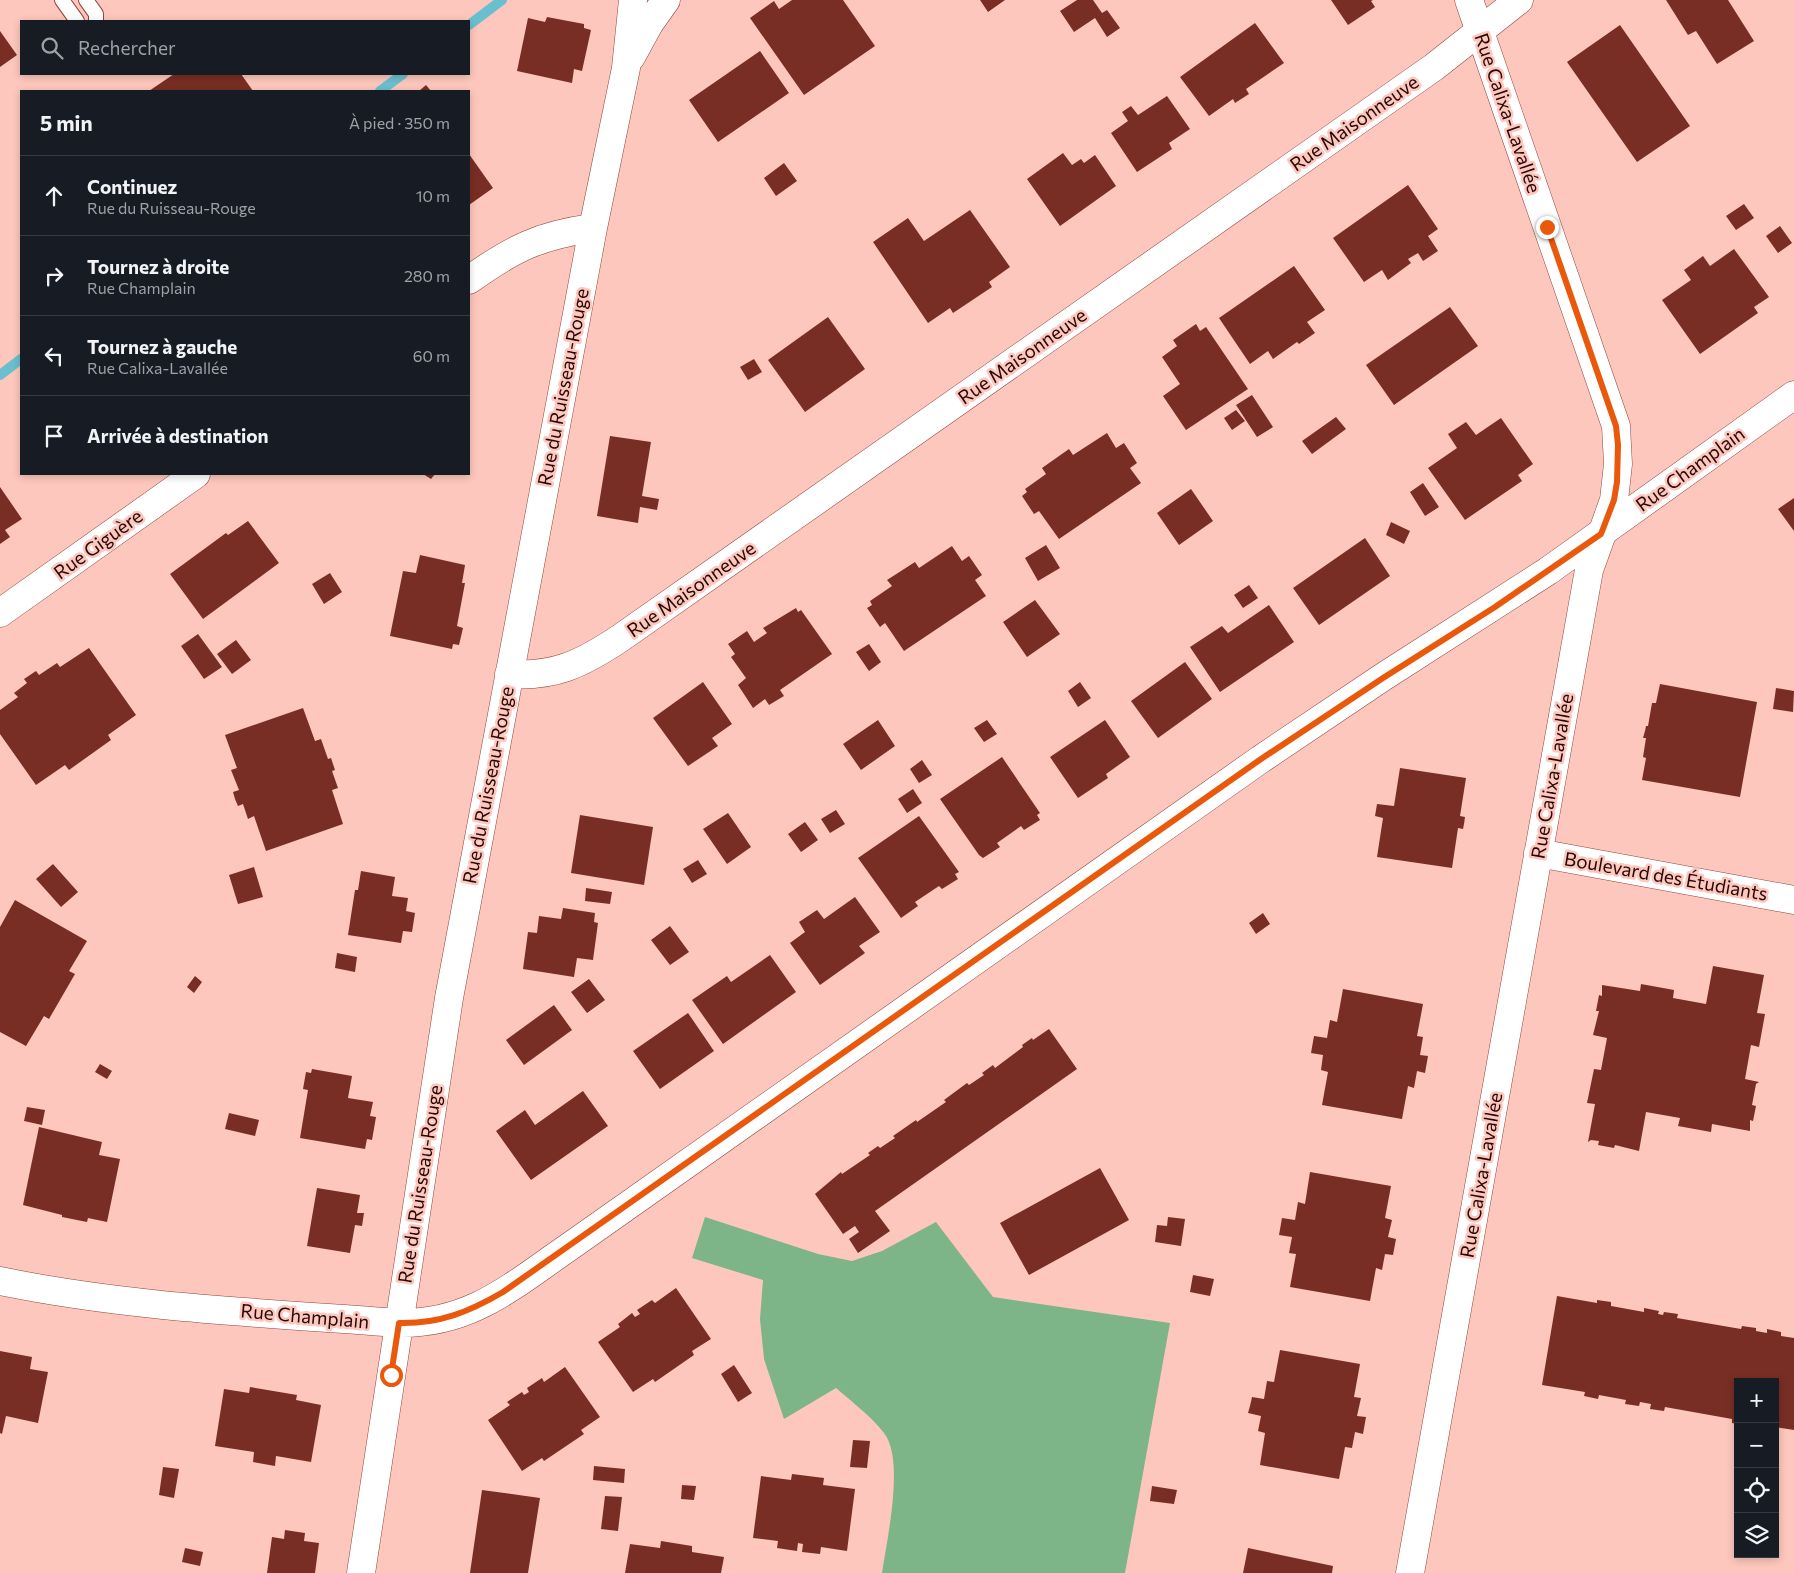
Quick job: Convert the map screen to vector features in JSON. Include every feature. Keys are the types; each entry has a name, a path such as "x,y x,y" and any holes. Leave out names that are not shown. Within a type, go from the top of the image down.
{"street":[{"name":"Rue du Ruisseau-Rouge","path":"361,1573 449,998 592,228 626,68 633,0"},
{"path":"626,68 649,24 666,0"},
{"name":"Rue Calixa-Lavallée","path":"1410,1573 1589,570 1614,500 1617,482 1618,445 1616,426 1469,0"},
{"name":"Rue Maisonneuve","path":"509,674 527,675 562,670 579,664 619,639 1434,67 1519,0"},
{"path":"470,279 521,246 568,232 592,228"},
{"name":"Rue Champlain","path":"0,1281 59,1292 127,1301 399,1323 420,1324 447,1319 480,1306 503,1292 1261,759 1383,678 1503,602 1794,395"},
{"name":"Rue Giguère","path":"0,613 195,475"},
{"name":"Boulevard des Étudiants","path":"1538,853 1794,900"}],"lane":[{"path":"62,0 76,20"},
{"path":"86,0 96,14 96,20"}],"green space":[{"path":"705,1217 818,1254 852,1261 882,1251 936,1222 993,1297 1170,1323 1125,1573 882,1573 893,1500 893,1461 890,1445 879,1427 836,1388 784,1419 764,1359 760,1319 763,1280 692,1258"}],"building":[{"path":"792,0 843,0 875,46 804,95 750,18 774,1 779,9"},
{"path":"980,0 1005,0 988,12"},
{"path":"1077,0 1093,0 1102,13 1107,10 1120,28 1107,37 1095,18 1074,32 1060,11"},
{"path":"1331,0 1373,0 1371,1 1375,7 1348,25"},
{"path":"1666,0 1728,0 1754,41 1717,64 1696,31 1688,35"},
{"path":"547,17 584,24 584,28 591,30 582,71 574,69 572,83 517,71 528,18 545,22"},
{"path":"1255,23 1284,63 1246,89 1249,94 1235,103 1233,99 1209,116 1180,77"},
{"path":"1620,25 1690,126 1637,162 1567,62"},
{"path":"0,31 17,55 0,67"},
{"path":"760,51 789,93 718,142 689,100"},
{"path":"173,75 242,75 252,90 150,90"},
{"path":"426,85 430,90 420,90"},
{"path":"1167,96 1190,129 1169,143 1172,149 1137,172 1111,133 1128,121 1122,112 1131,106 1138,115"},
{"path":"1063,153 1072,165 1081,159 1084,163 1095,155 1116,186 1060,226 1027,179"},
{"path":"470,155 493,188 470,204"},
{"path":"784,163 797,181 776,196 764,178"},
{"path":"1408,185 1438,229 1428,236 1438,251 1423,261 1418,253 1408,259 1411,263 1388,280 1382,270 1364,282 1333,238"},
{"path":"1744,204 1754,218 1736,230 1726,216"},
{"path":"970,210 1010,267 989,282 992,287 953,313 950,308 928,323 873,242 908,218 924,241"},
{"path":"1780,226 1792,243 1778,253 1766,236"},
{"path":"1734,249 1769,297 1754,307 1758,313 1700,354 1662,300 1691,280 1684,270 1703,256 1710,266"},
{"path":"1294,266 1325,310 1307,322 1315,333 1299,344 1297,342 1273,359 1268,351 1250,364 1219,318"},
{"path":"1450,307 1478,346 1394,405 1366,365"},
{"path":"828,317 865,369 805,412 768,360"},
{"path":"1196,324 1200,331 1206,327 1248,389 1186,430 1163,396 1180,384 1162,357 1177,346 1173,340"},
{"path":"754,359 762,372 748,380 740,367"},
{"path":"1252,395 1273,427 1257,437 1236,405"},
{"path":"1236,410 1245,421 1232,430 1224,418"},
{"path":"1336,417 1346,429 1312,454 1302,441"},
{"path":"1501,418 1533,464 1518,475 1522,481 1465,520 1428,468 1457,448 1448,434 1466,422 1476,435"},
{"path":"1107,433 1116,448 1124,443 1137,463 1130,468 1141,483 1059,539 1039,511 1034,514 1022,496 1027,492 1025,489 1046,474 1042,468 1069,449 1073,455"},
{"path":"610,436 651,442 642,496 659,499 657,510 640,507 638,523 597,516"},
{"path":"425,475 434,475 431,479"},
{"path":"1423,483 1439,507 1425,516 1410,492"},
{"path":"0,487 22,519 5,530 10,537 0,544"},
{"path":"1191,489 1213,521 1179,545 1157,513"},
{"path":"1794,498 1794,531 1778,509"},
{"path":"248,521 279,563 203,619 170,574 226,533 228,535"},
{"path":"1391,522 1410,531 1404,544 1386,535"},
{"path":"1365,538 1390,576 1319,625 1293,588"},
{"path":"1046,545 1060,568 1038,581 1025,558"},
{"path":"952,546 962,561 969,556 982,575 975,580 986,596 904,651 885,623 880,627 867,608 872,605 870,601 892,586 887,580 915,562 919,568"},
{"path":"420,555 465,565 462,583 465,583 457,626 463,628 459,645 453,644 452,649 390,636 403,571 416,573"},
{"path":"330,573 342,592 324,604 312,584"},
{"path":"1249,585 1258,598 1243,608 1234,595"},
{"path":"1035,600 1060,634 1027,657 1003,622"},
{"path":"1269,605 1294,642 1220,692 1190,647 1222,626 1228,633"},
{"path":"796,608 798,612 801,610 832,654 780,690 784,696 769,705 765,699 753,708 738,685 746,678 731,657 735,654 728,644 747,631 754,642 767,633 763,628"},
{"path":"198,634 222,667 204,679 181,646"},
{"path":"236,640 251,660 232,674 217,654"},
{"path":"869,644 881,662 869,671 856,652"},
{"path":"89,648 136,715 108,735 111,740 69,770 65,765 36,785 0,734 0,710 18,697 14,693 27,683 24,679 36,671 39,675 57,663 60,667"},
{"path":"1185,662 1212,699 1158,738 1131,701"},
{"path":"703,682 732,724 712,738 718,746 688,766 653,718"},
{"path":"1080,682 1091,698 1078,707 1068,691"},
{"path":"1660,684 1757,702 1740,797 1642,780 1646,758 1643,757 1646,738 1643,738 1646,726 1648,726 1652,703 1656,703"},
{"path":"1776,688 1794,691 1793,712 1773,709"},
{"path":"303,708 315,741 321,739 328,759 331,758 335,770 332,771 338,788 332,790 343,824 266,851 254,816 248,819 243,804 238,806 235,799 233,792 239,790 231,770 237,768 225,735"},
{"path":"878,720 895,746 861,770 843,744"},
{"path":"987,720 997,734 984,742 974,728"},
{"path":"1105,720 1130,757 1106,774 1108,778 1078,798 1050,757"},
{"path":"1002,757 1040,813 1037,815 1040,820 1024,830 1021,826 997,843 1000,847 983,858 940,799"},
{"path":"922,760 932,775 919,783 910,769"},
{"path":"1400,768 1466,778 1460,816 1465,817 1464,824 1463,829 1458,828 1452,868 1377,857 1383,818 1375,816 1377,804 1394,806"},
{"path":"913,789 922,803 907,813 898,799"},
{"path":"836,810 845,824 830,833 821,819"},
{"path":"728,813 751,847 727,864 703,829"},
{"path":"580,815 653,827 644,885 571,873"},
{"path":"919,816 959,872 955,874 958,879 942,889 939,886 915,902 918,906 901,918 858,858"},
{"path":"805,822 818,840 801,852 788,834"},
{"path":"698,860 707,874 692,883 683,869"},
{"path":"53,864 78,892 61,907 36,879"},
{"path":"254,867 263,897 238,904 229,875"},
{"path":"361,871 395,877 392,896 408,898 406,911 415,913 412,932 403,931 401,943 348,935 355,890 358,890"},
{"path":"586,888 612,892 610,904 585,901"},
{"path":"855,897 880,932 859,946 865,953 820,985 790,943 805,932 799,922 817,910 824,919"},
{"path":"15,900 87,941 69,971 75,974 49,1019 44,1016 26,1046 0,1032 0,927"},
{"path":"563,908 595,913 594,922 598,923 593,960 577,958 574,977 523,969 528,932 537,933 539,916 561,919"},
{"path":"1263,913 1270,924 1256,934 1249,923"},
{"path":"670,926 689,952 670,965 651,940"},
{"path":"337,953 357,957 355,972 335,968"},
{"path":"770,955 796,992 723,1044 692,1000 727,976 731,982"},
{"path":"1713,966 1764,975 1757,1013 1765,1014 1759,1047 1751,1045 1745,1079 1759,1082 1756,1084 1752,1105 1756,1106 1753,1121 1750,1120 1750,1131 1712,1124 1711,1132 1678,1126 1680,1118 1646,1112 1639,1151 1615,1145 1614,1148 1598,1145 1599,1141 1591,1140 1588,1142 1595,1104 1587,1103 1594,1069 1601,1070 1607,1038 1593,1035 1599,1011 1596,1011 1599,995 1602,996 1602,985 1640,991 1641,984 1674,990 1673,998 1706,1004"},
{"path":"195,976 202,982 194,993 187,987"},
{"path":"589,979 605,1000 587,1013 571,992"},
{"path":"1343,989 1423,1004 1417,1036 1423,1037 1420,1055 1428,1056 1425,1073 1417,1071 1414,1088 1408,1086 1402,1119 1322,1105 1328,1072 1321,1070 1323,1055 1311,1053 1314,1036 1327,1038 1330,1020 1337,1022"},
{"path":"554,1005 572,1030 524,1065 506,1040"},
{"path":"688,1013 714,1051 660,1089 633,1051"},
{"path":"1049,1029 1077,1069 875,1211 890,1231 858,1253 849,1239 859,1232 855,1226 843,1234 815,1194 841,1172 842,1174 870,1155 868,1153 878,1146 880,1148 895,1138 893,1136 946,1102 944,1100 967,1083 969,1085 984,1075 982,1073 993,1065 995,1068 1023,1047 1022,1045"},
{"path":"100,1064 112,1071 107,1079 95,1072"},
{"path":"312,1069 352,1076 348,1098 373,1102 370,1116 376,1117 372,1140 367,1139 365,1149 300,1138 308,1090 303,1089 306,1072 311,1073"},
{"path":"583,1091 608,1126 531,1180 496,1131 525,1110 535,1125"},
{"path":"27,1107 45,1110 42,1125 24,1121"},
{"path":"229,1113 259,1120 255,1136 225,1129"},
{"path":"39,1127 102,1142 99,1155 120,1159 107,1222 88,1218 87,1222 62,1217 62,1215 23,1205"},
{"path":"1100,1168 1129,1220 1029,1275 1000,1223"},
{"path":"1310,1172 1391,1186 1385,1218 1392,1220 1388,1237 1396,1239 1393,1255 1385,1254 1382,1270 1376,1268 1370,1301 1290,1287 1296,1254 1289,1253 1292,1237 1279,1235 1282,1218 1295,1220 1298,1202 1305,1204"},
{"path":"317,1188 360,1195 357,1213 364,1213 362,1226 355,1225 350,1253 307,1246"},
{"path":"1168,1217 1185,1219 1181,1246 1155,1242 1157,1225 1167,1226"},
{"path":"1193,1275 1214,1279 1210,1296 1190,1292"},
{"path":"676,1288 711,1339 692,1351 694,1355 655,1382 653,1379 633,1392 598,1342 620,1327 618,1324 632,1313 635,1317 640,1314 637,1310 652,1300 655,1303"},
{"path":"1557,1296 1597,1303 1597,1300 1611,1302 1611,1306 1644,1312 1644,1308 1659,1311 1658,1314 1663,1315 1664,1312 1678,1314 1677,1318 1741,1329 1742,1326 1756,1328 1756,1331 1767,1333 1767,1329 1781,1332 1781,1336 1794,1338 1794,1430 1779,1428 1779,1378 1734,1378 1734,1423 1732,1423 1732,1419 1665,1407 1664,1411 1650,1409 1651,1404 1640,1402 1639,1406 1625,1404 1626,1400 1599,1395 1598,1399 1584,1396 1585,1392 1542,1385"},
{"path":"1280,1350 1360,1364 1354,1397 1361,1398 1357,1416 1366,1417 1363,1434 1355,1432 1352,1448 1345,1447 1339,1479 1260,1465 1265,1433 1258,1431 1261,1416 1248,1413 1252,1397 1264,1399 1267,1381 1274,1382"},
{"path":"0,1351 32,1357 30,1369 48,1372 38,1423 6,1416 2,1434 0,1433"},
{"path":"734,1365 752,1393 738,1402 721,1374"},
{"path":"565,1367 600,1417 581,1430 584,1434 544,1461 542,1458 522,1471 488,1420 510,1405 507,1402 522,1392 524,1395 529,1392 527,1388 542,1378 544,1382"},
{"path":"250,1387 297,1395 296,1400 321,1405 311,1462 276,1456 275,1466 253,1462 254,1452 215,1446 224,1389 249,1393"},
{"path":"853,1440 870,1441 867,1468 850,1467"},
{"path":"594,1466 625,1469 624,1483 593,1480"},
{"path":"163,1467 179,1469 174,1498 159,1495"},
{"path":"792,1474 824,1478 823,1485 855,1489 847,1551 821,1547 820,1554 802,1552 803,1544 798,1543 797,1551 777,1548 778,1541 753,1538 761,1476 791,1480"},
{"path":"682,1485 696,1486 694,1500 681,1499"},
{"path":"1152,1486 1177,1490 1174,1504 1150,1501"},
{"path":"482,1490 540,1498 528,1573 470,1573"},
{"path":"605,1496 622,1497 618,1531 601,1529"},
{"path":"285,1530 305,1533 304,1541 319,1543 315,1573 267,1573 272,1537 284,1539"},
{"path":"661,1541 692,1546 692,1552 724,1557 721,1573 625,1573 630,1544 660,1548"},
{"path":"185,1548 203,1552 200,1566 182,1562"},
{"path":"1248,1548 1333,1566 1332,1573 1243,1573"}],"waterway":[{"path":"470,24 502,0"},
{"path":"381,90 402,75"},
{"path":"0,375 20,360"}],"route":[{"path":"391,1375 399,1323 420,1324 440,1321 480,1306 503,1292 1261,759 1495,607 1601,534 1614,500 1617,482 1618,445 1616,426 1547,227"}]}
